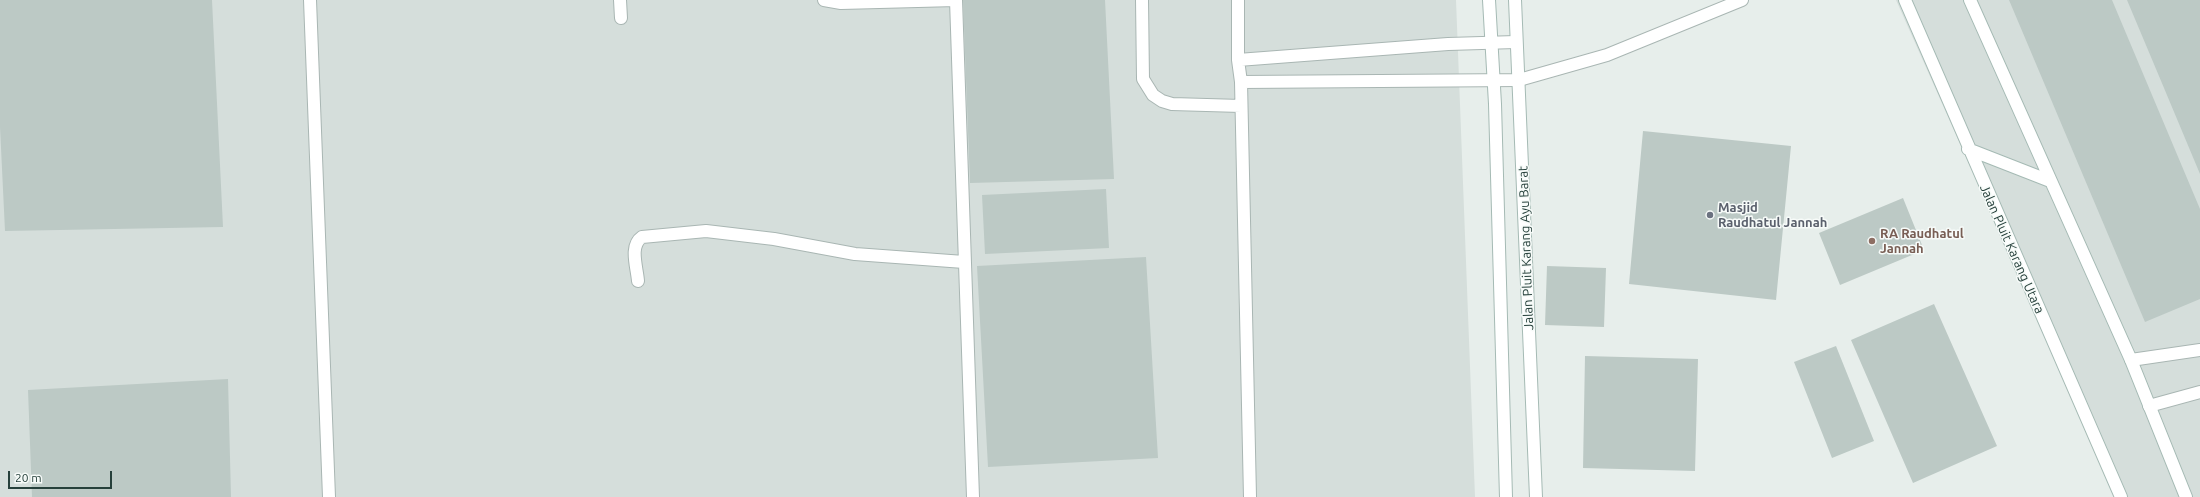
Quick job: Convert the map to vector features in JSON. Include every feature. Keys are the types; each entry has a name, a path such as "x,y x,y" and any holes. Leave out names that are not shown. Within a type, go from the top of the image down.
{"street":[{"path":"310,0 329,497"},
{"path":"620,0 621,18"},
{"path":"824,0 841,3 956,0 973,497"},
{"path":"1142,0 1143,79 1153,95 1162,101 1172,104 1242,106"},
{"path":"1238,0 1238,60 1242,106 1250,497"},
{"name":"Jalan Pluit Karang Ayu Barat","path":"1489,0 1493,80 1506,497"},
{"name":"Jalan Pluit Karang Ayu Barat","path":"1516,0 1516,42 1519,80 1536,497"},
{"path":"1241,82 1519,80 1607,55 1742,0"},
{"name":"Jalan Pluit Karang Utara","path":"1904,0 2121,497"},
{"path":"1970,0 2131,360 2186,497"},
{"path":"1238,60 1516,42"},
{"path":"1968,149 2050,181"},
{"path":"638,281 634,251 635,243 642,237 677,232 706,231 855,254 964,262"},
{"path":"2131,360 2200,350"},
{"path":"2149,406 2200,392"}],"shaded area":[{"path":"0,0 1456,0 1475,497 0,497"},
{"path":"1896,0 2131,0 2200,160 2200,497 2117,497"}],"building":[{"path":"0,0 212,0 223,227 5,231 0,127"},
{"path":"963,0 1105,0 1114,179 970,183"},
{"path":"2009,0 2112,0 2200,209 2200,299 2145,322"},
{"path":"2127,0 2200,0 2200,174 2164,88"},
{"name":"Masjid Raudhatul Jannah","path":"1643,131 1791,146 1776,300 1629,284"},
{"path":"1106,189 1109,248 985,254 982,195"},
{"name":"RA Raudhatul Jannah","path":"1903,198 1924,250 1840,285 1819,233"},
{"path":"1146,257 1158,458 988,467 977,266"},
{"path":"1547,266 1606,268 1604,327 1545,325"},
{"path":"1934,304 1997,446 1913,483 1851,340"},
{"path":"1836,346 1874,441 1832,458 1794,362"},
{"path":"1585,356 1698,359 1695,471 1583,468"},
{"path":"228,379 231,497 32,497 28,390"}],"place":[{"name":"Masjid Raudhatul Jannah","path":"1710,215"},
{"name":"RA Raudhatul Jannah","path":"1872,241"}]}
